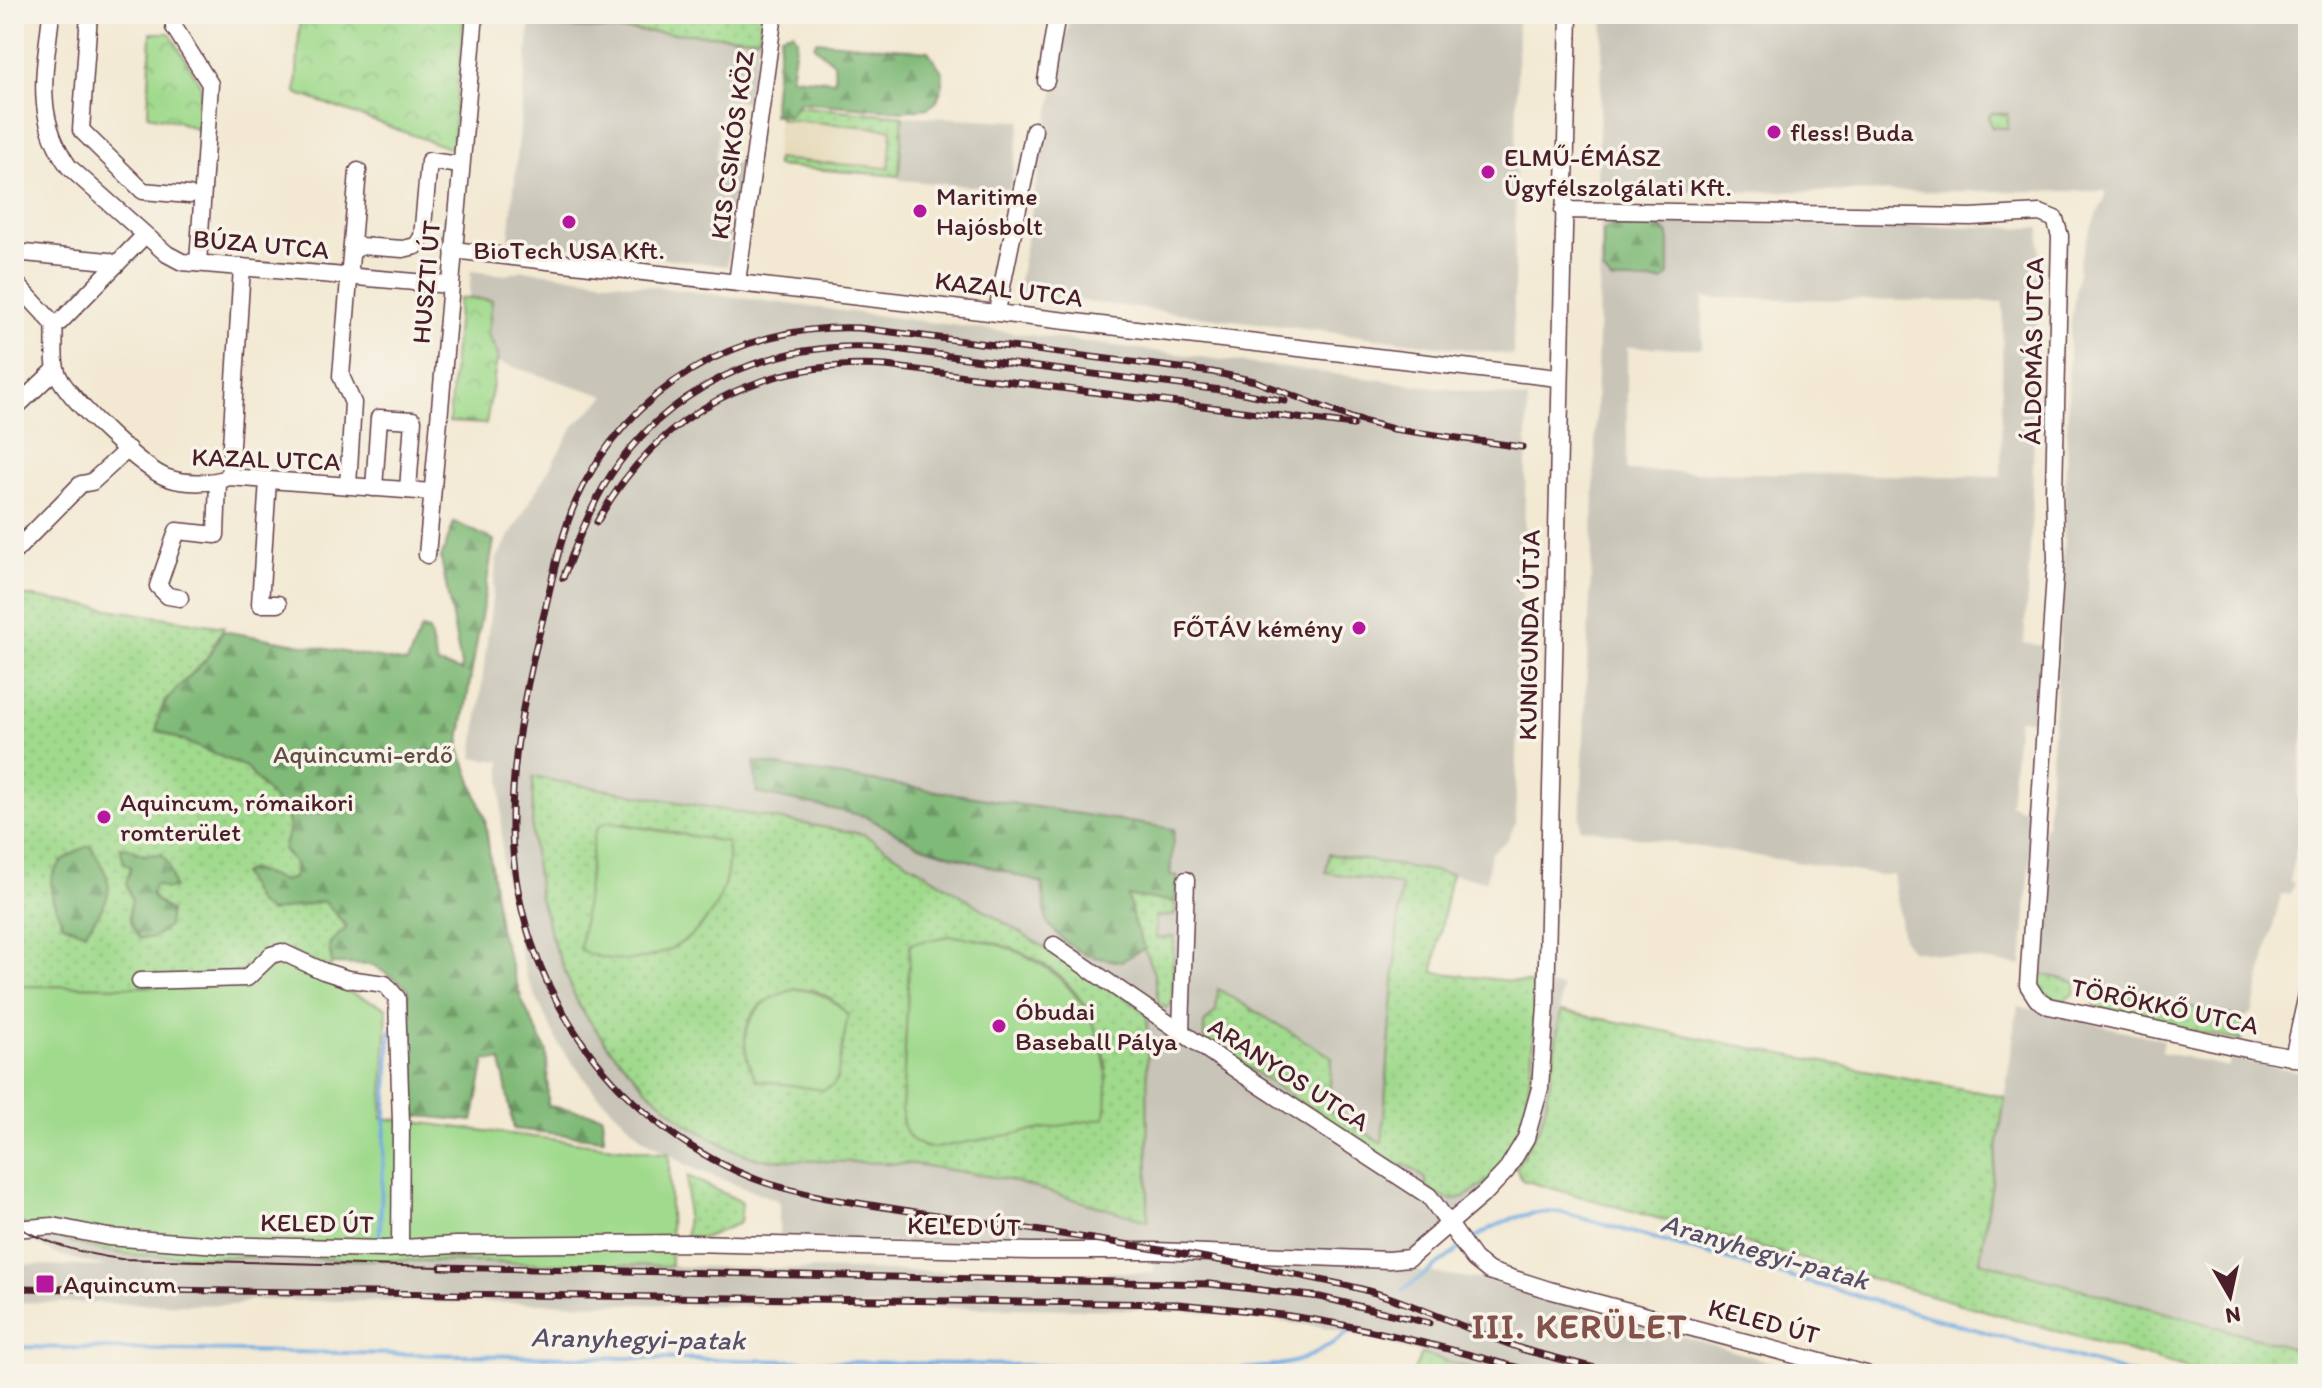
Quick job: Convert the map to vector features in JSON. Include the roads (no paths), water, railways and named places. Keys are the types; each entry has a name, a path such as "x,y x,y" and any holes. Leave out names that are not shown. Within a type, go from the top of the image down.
{"street":[{"name":"BÚZA UTCA","path":"51,14 43,107 54,139 69,167 172,258 198,263 450,285"},
{"path":"89,14 81,130 143,191 189,195"},
{"path":"174,14 174,27 210,84 198,263"},
{"name":"HUSZTI ÚT","path":"427,555 475,14"},
{"name":"KIS CSIKÓS KÖZ","path":"737,282 774,14"},
{"path":"1046,81 1057,14"},
{"name":"KUNIGUNDA ÚTJA","path":"1453,1230 1517,1157 1529,1130 1541,1075 1547,952 1558,378 1569,14"},
{"path":"54,139 81,130"},
{"path":"997,311 1034,130"},
{"path":"352,252 367,245 403,249 416,246 422,237 429,161 461,165"},
{"path":"348,485 353,403 341,376 358,171"},
{"name":"ÁLDOMÁS UTCA","path":"1563,210 1971,217 2040,213 2055,219 2060,236 2054,492 2056,559 2028,977"},
{"path":"54,324 60,322 145,235"},
{"name":"KAZAL UTCA","path":"453,250 1558,378"},
{"path":"14,252 108,261 116,265"},
{"path":"180,598 168,596 158,586 177,531 216,535 224,480 242,267"},
{"path":"14,281 54,324 56,369 14,409"},
{"name":"KAZAL UTCA","path":"56,369 69,392 128,449 166,478 268,480 432,492"},
{"path":"374,488 379,418 401,419 413,420 408,490"},
{"path":"14,552 81,484 92,482 128,449"},
{"path":"268,480 260,604 278,604"},
{"path":"1181,1032 1186,880"},
{"name":"ARANYOS UTCA","path":"1054,945 1429,1196 1453,1230"},
{"path":"140,981 247,978 271,955 282,952 348,979 385,984 397,998 401,1122 385,1248"},
{"name":"TÖRÖKKŐ UTCA","path":"2028,977 2031,992 2049,1006 2300,1059"},
{"path":"2300,1059 2308,990"},
{"name":"KELED ÚT","path":"14,1229 53,1226 108,1237 166,1243 385,1248 660,1243 1155,1251 1399,1260 1409,1258 1453,1230 1474,1259 1493,1273 1866,1374"}],"waterway":[{"path":"379,1246 390,1031"},
{"name":"Aranyhegyi-patak","path":"1469,1242 1514,1218 1538,1213 1564,1213 2133,1374"},
{"name":"Aranyhegyi-patak","path":"1403,1290 1462,1247"},
{"name":"Aranyhegyi-patak","path":"14,1347 1240,1369 1298,1361 1349,1332"}],"tram line":[{"path":"14,1225 66,1247 121,1259 441,1267"}],"railway":[{"path":"1522,447 1393,429 1354,419 1255,381 1212,372 859,328 814,329 771,337 729,351 691,371 656,396 624,426 598,461 576,501 555,565 524,704 516,754 512,829 517,885 530,939 551,990 579,1038 614,1082 654,1120 700,1152 759,1181 826,1198 1153,1249 1349,1286 1395,1300 1532,1352"},
{"path":"563,578 602,490 644,433 704,387 738,370 773,358 810,350 886,348 1237,392 1285,401"},
{"path":"597,522 622,483 651,450 683,422 718,400 756,383 797,372 840,366 886,366 1353,425"},
{"path":"441,1267 1210,1284 1320,1297 1429,1323"},
{"path":"14,1288 1178,1304 1343,1325 1418,1341 1541,1374"},
{"path":"1521,1349 1618,1374"}],"place":[{"name":"fless! Buda","path":"1774,132"},
{"name":"ELMŰ-ÉMÁSZ Ügyfélszolgálati Kft.","path":"1488,172"},
{"name":"Maritime Hajósbolt","path":"920,211"},
{"name":"BioTech USA Kft.","path":"569,222"},
{"name":"FŐTÁV kémény","path":"1359,628"},
{"name":"Aquincum, rómaikori romterület","path":"104,817"},
{"name":"Óbudai Baseball Pálya","path":"999,1026"},
{"name":"Aquincum","path":"45,1284"}],"district":[{"name":"III. KERÜLET","path":"1580,1326"}],"park label":[{"name":"Aquincumi-erdő","path":"363,754"}]}
